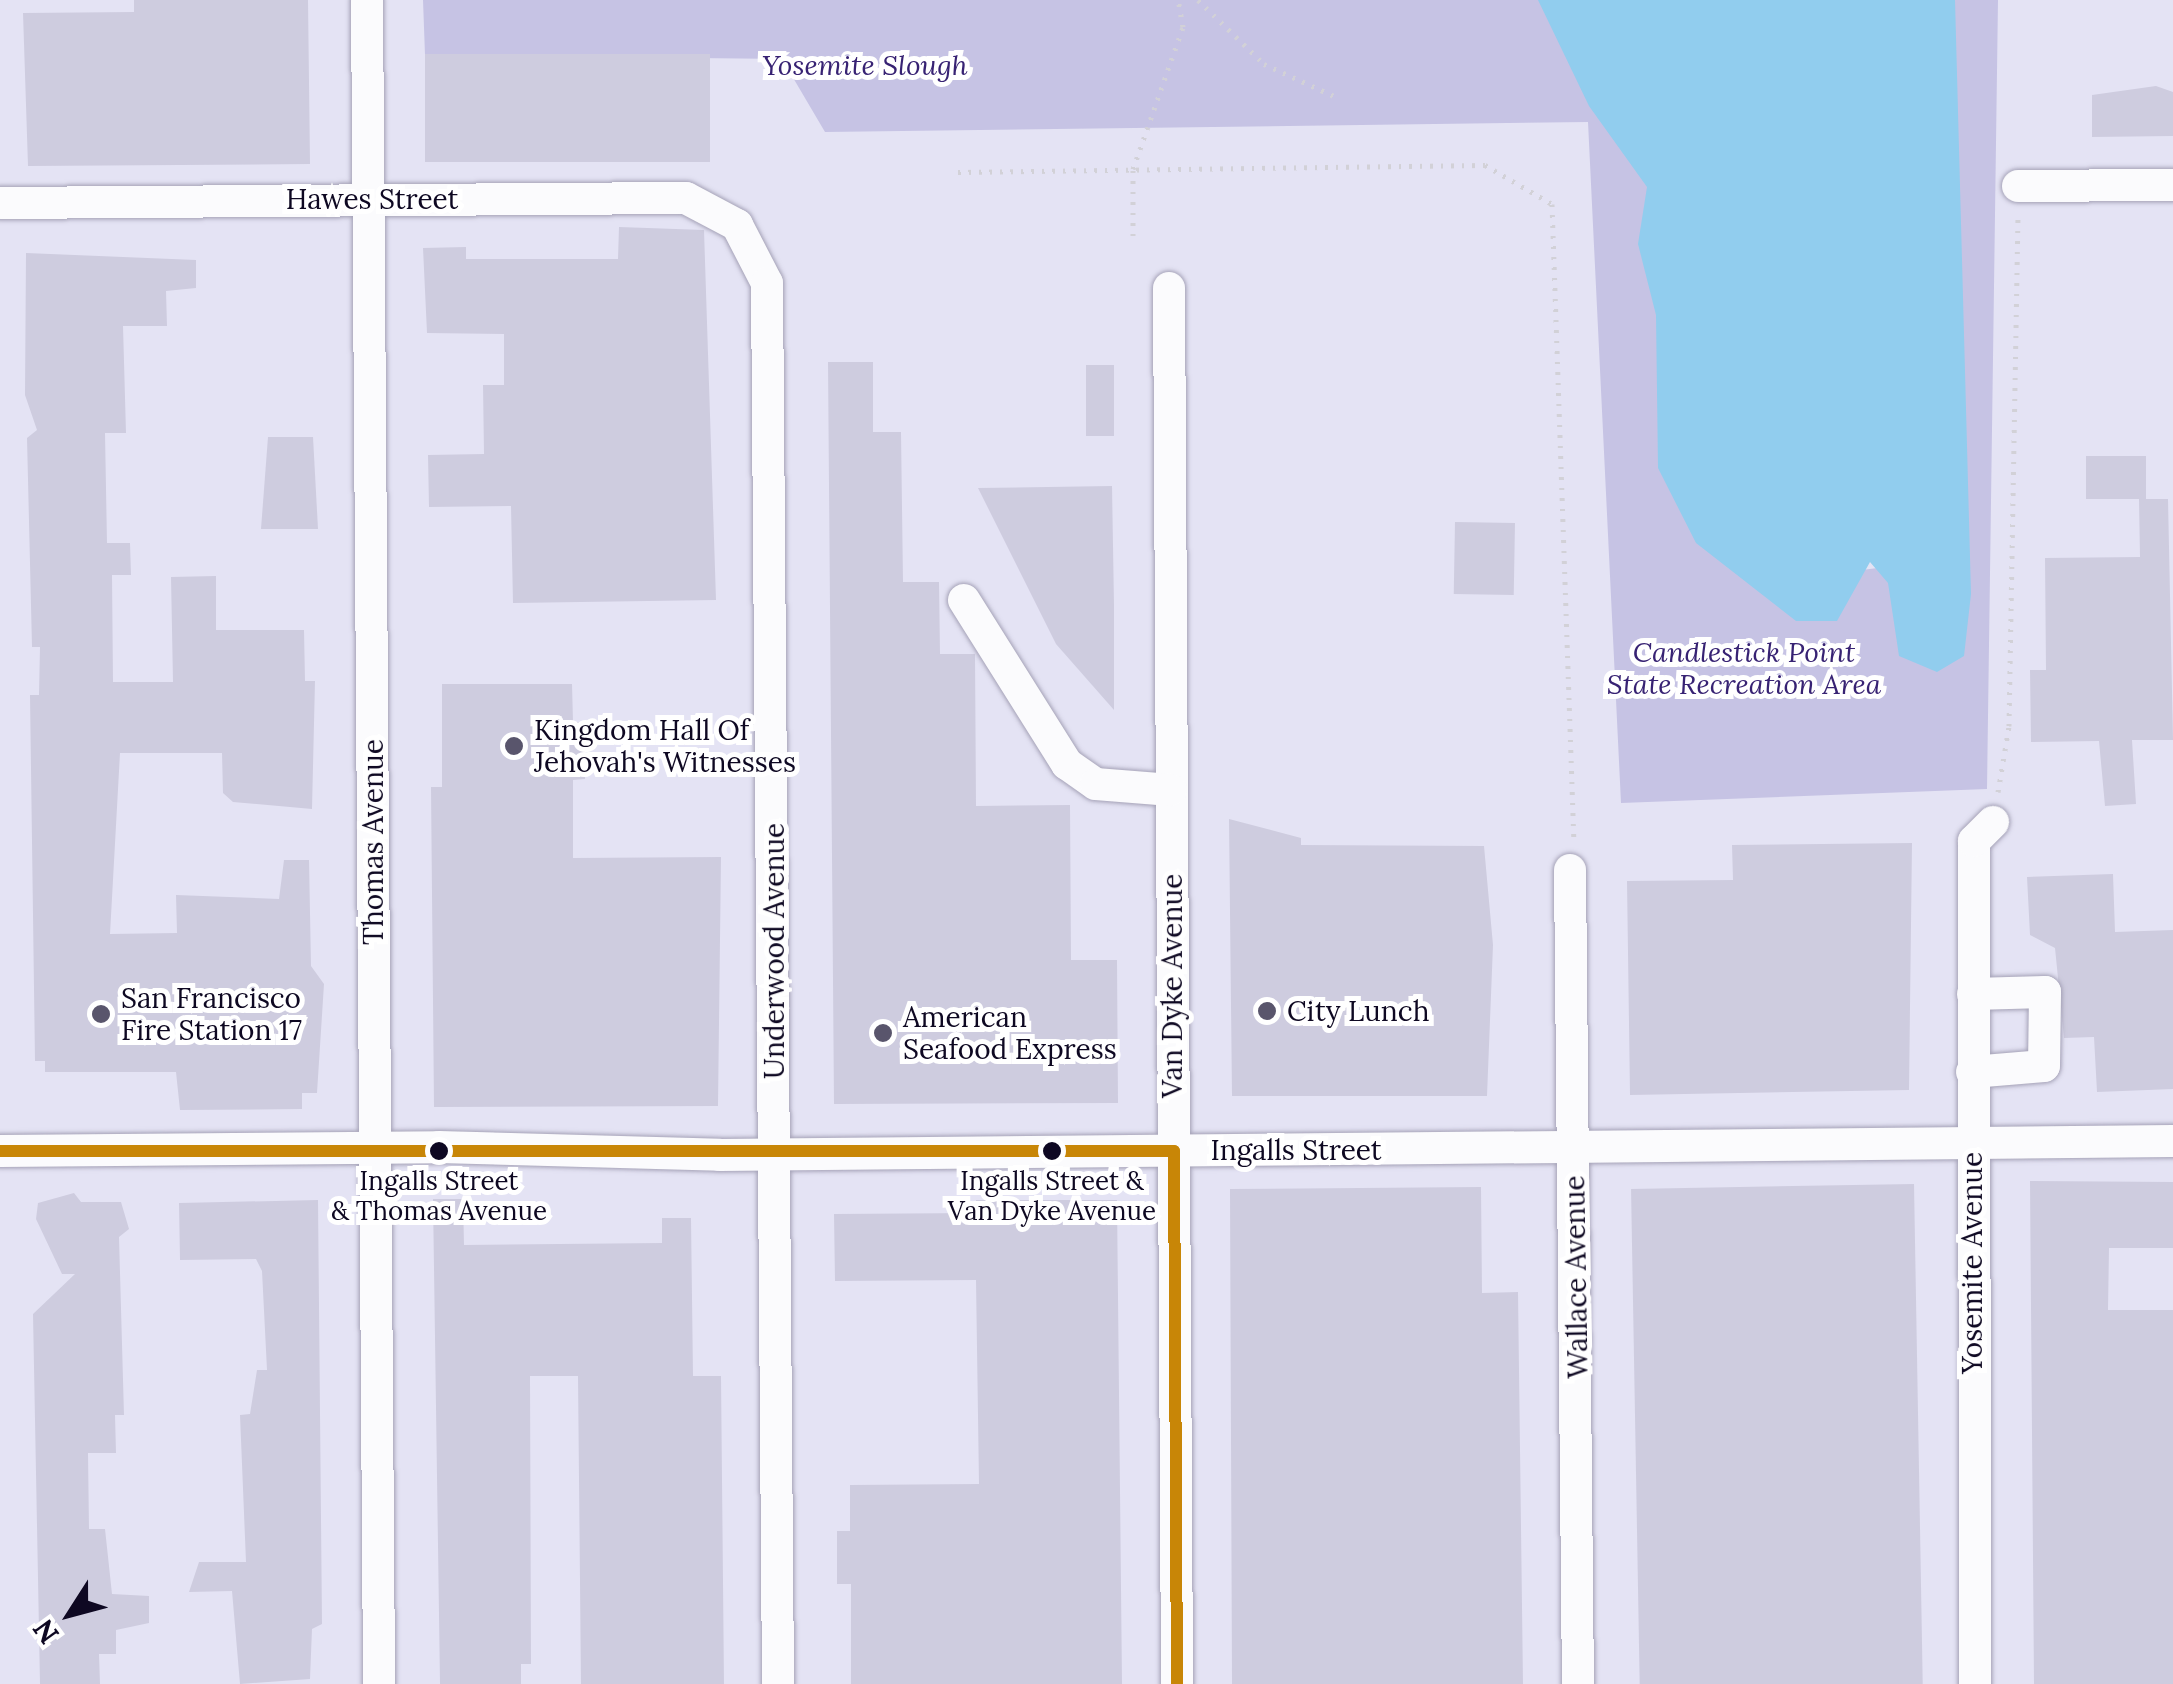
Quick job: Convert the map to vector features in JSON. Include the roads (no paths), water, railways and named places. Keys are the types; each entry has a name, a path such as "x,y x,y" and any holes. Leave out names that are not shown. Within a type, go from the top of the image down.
{"street":[{"name":"Thomas Avenue","path":"367,0 379,1684"},
{"path":"2018,186 2173,185"},
{"name":"Hawes Street","path":"0,203 686,198 737,225"},
{"name":"Underwood Avenue","path":"737,225 768,282 778,1684"},
{"name":"Van Dyke Avenue","path":"1169,288 1177,1684"},
{"path":"964,600 1067,764 1096,784 1171,790"},
{"name":"Yosemite Avenue","path":"1975,1684 1972,1072 1984,832"},
{"name":"Wallace Avenue","path":"1570,870 1578,1684"},
{"path":"1972,1072 2044,1066 2045,992 1973,994"},
{"name":"Ingalls Street","path":"0,1151 375,1147 774,1154 1574,1150 2173,1141"}],"water":[{"path":"1538,0 1955,0 1971,594 1964,656 1937,672 1899,656 1888,583 1870,562 1837,621 1796,621 1696,543 1658,468 1656,315 1638,244 1647,187 1589,106"}],"place":[{"name":"Kingdom Hall Of Jehovah's Witnesses","path":"514,746"},
{"name":"City Lunch","path":"1267,1011"},
{"name":"San Francisco Fire Station 17","path":"101,1014"},
{"name":"American Seafood Express","path":"883,1033"},
{"name":"Ingalls Street & Thomas Avenue","path":"439,1151"},
{"name":"Ingalls Street & Van Dyke Avenue","path":"1052,1151"}],"park label":[{"name":"Yosemite Slough","path":"865,65"},
{"name":"Candlestick Point State Recreation Area","path":"1744,668"}]}
